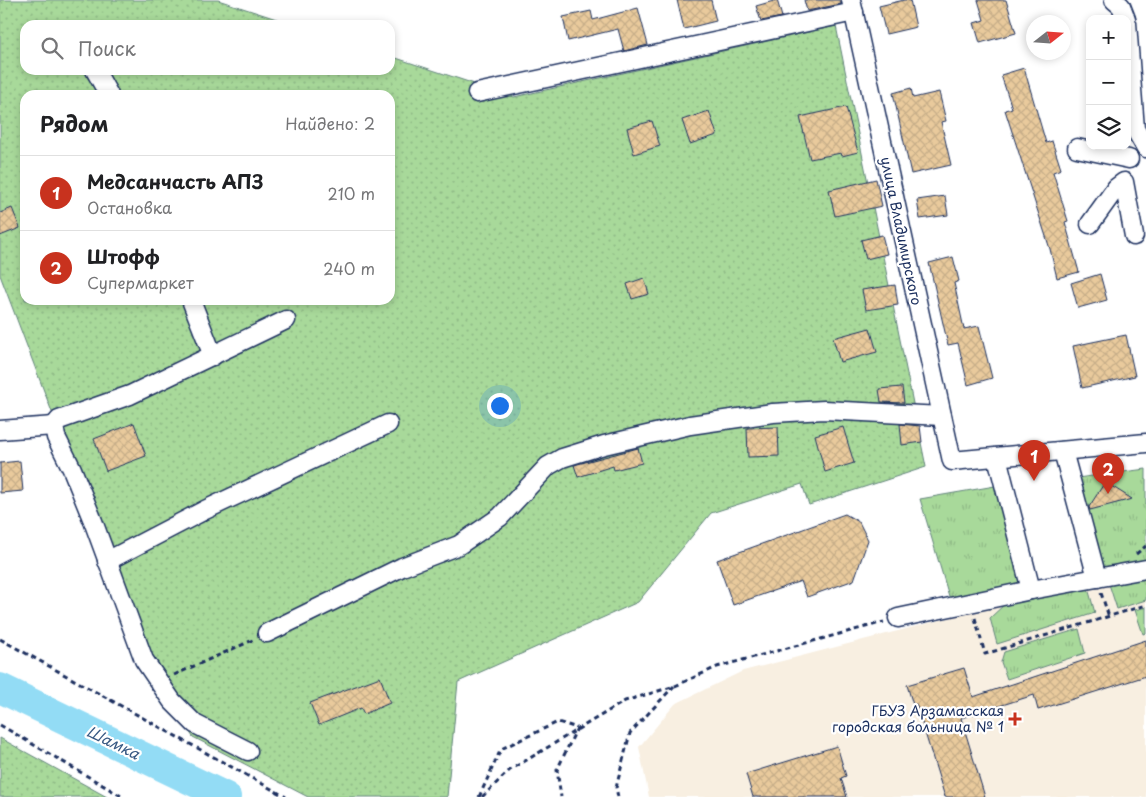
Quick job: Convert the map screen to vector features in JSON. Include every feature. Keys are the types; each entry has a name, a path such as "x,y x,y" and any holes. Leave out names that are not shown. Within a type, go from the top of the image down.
{"street":[{"path":"1114,0 1121,6 1124,15"},
{"path":"477,93 853,6"},
{"name":"улица Владимирского","path":"853,6 952,461 998,457"},
{"path":"1130,60 1135,129 1145,148 1129,159 1124,182 1134,236"},
{"path":"98,75 106,90"},
{"path":"1077,148 1129,159"},
{"path":"1090,224 1116,188 1124,182"},
{"path":"193,305 213,356"},
{"path":"248,751 195,724 172,701 144,660 72,469 56,437 54,426 58,420 130,395 286,320"},
{"path":"267,633 402,567 459,544 500,517 548,466 562,458 604,445 690,425 773,413 824,410 942,416"},
{"path":"108,561 205,510 388,424"},
{"path":"0,430 54,426"},
{"path":"1031,590 998,457 1146,443"},
{"path":"1063,451 1097,578"},
{"path":"898,618 1146,568"}],"path":[{"path":"1097,578 1109,617"},
{"path":"970,603 985,654 1146,605"},
{"path":"481,797 510,770 577,728 625,701 675,686 717,667 898,618"},
{"path":"159,682 267,633"},
{"path":"0,639 286,797"},
{"path":"618,797 616,788 630,733 675,686"},
{"path":"481,797 502,749 558,722 577,728"},
{"path":"0,725 123,797"},
{"path":"561,797 557,770 577,728"}],"shaded area":[{"name":"ГБУЗ Арзамасская городская больница № 1","path":"1146,577 1146,797 649,797 639,747 675,704 743,671 1006,603"}],"green space":[{"path":"0,0 218,0 280,20 20,20 20,75 395,75 395,58 514,97 836,26 926,467 809,505 802,484 711,513 638,602 458,682 447,797 308,797 193,737 151,673 0,275"},
{"path":"1146,469 1146,563 1101,572 1077,478"},
{"path":"995,486 1021,586 951,603 920,499"},
{"path":"1146,577 1146,600 1117,609 1109,584"},
{"path":"1088,588 1095,613 997,644 990,618 1006,603"},
{"path":"1146,607 1146,633 1143,634 1135,610"},
{"path":"1079,629 1085,653 1007,679 1001,662 1004,652"},
{"path":"0,738 107,797 0,797"}],"building":[{"path":"677,0 711,0 716,21 684,29"},
{"path":"777,0 782,17 761,21 756,6"},
{"path":"804,0 841,0 841,4 807,11"},
{"path":"910,0 916,27 886,34 879,6"},
{"path":"978,0 1006,0 1016,33 980,43 974,23 984,20"},
{"path":"638,8 648,45 624,51 618,29 568,41 563,17 591,11 593,20"},
{"path":"1024,68 1046,143 1052,141 1061,169 1053,172 1068,221 1065,222 1079,272 1057,278 1050,249 1005,110 1012,108 1001,75"},
{"path":"911,88 913,98 939,92 946,121 941,122 951,165 911,174 893,93"},
{"path":"846,107 858,152 842,156 841,153 810,159 800,117"},
{"path":"709,111 717,135 690,144 682,120"},
{"path":"652,121 660,146 634,154 627,128"},
{"path":"876,179 882,206 835,216 829,190"},
{"path":"945,196 948,215 920,219 917,200"},
{"path":"12,208 20,228 0,236 0,213"},
{"path":"882,235 887,254 866,259 861,240"},
{"path":"953,257 959,281 954,283 964,329 979,326 992,378 968,385 958,343 948,345 929,263"},
{"path":"1100,274 1107,300 1078,308 1071,283"},
{"path":"644,278 649,294 632,299 627,284"},
{"path":"895,285 898,305 866,310 862,290"},
{"path":"870,328 877,352 840,362 833,338"},
{"path":"1126,335 1135,376 1082,388 1073,346"},
{"path":"902,387 904,403 881,402 879,389"},
{"path":"134,423 146,456 106,471 94,439"},
{"path":"900,424 920,426 922,442 902,445"},
{"path":"778,427 779,456 748,457 747,428"},
{"path":"843,427 854,463 825,472 815,435"},
{"path":"638,448 642,463 614,470 613,466 578,477 574,465"},
{"path":"20,461 23,491 0,493 0,463"},
{"path":"1105,482 1132,499 1090,510 1089,507"},
{"path":"845,514 859,522 868,540 854,580 807,597 801,581 733,605 717,560"},
{"name":"ГБУЗ Арзамасская городская больница № 1","path":"1146,640 1146,676 1038,710 1034,695 961,718 985,797 945,797 916,704 913,705 907,685 964,668 973,697"},
{"path":"380,677 390,703 364,714 361,708 319,725 310,703"},
{"path":"837,746 846,776 841,778 847,797 753,797 746,774"}],"waterway":[{"name":"Шамка","path":"0,688 226,797"}],"place":[{"name":"Медсанчасть АПЗ","path":"1034,481"},
{"name":"Штофф","path":"1108,494"},
{"name":"ГБУЗ Арзамасская городская больница № 1","path":"1015,719"}]}
